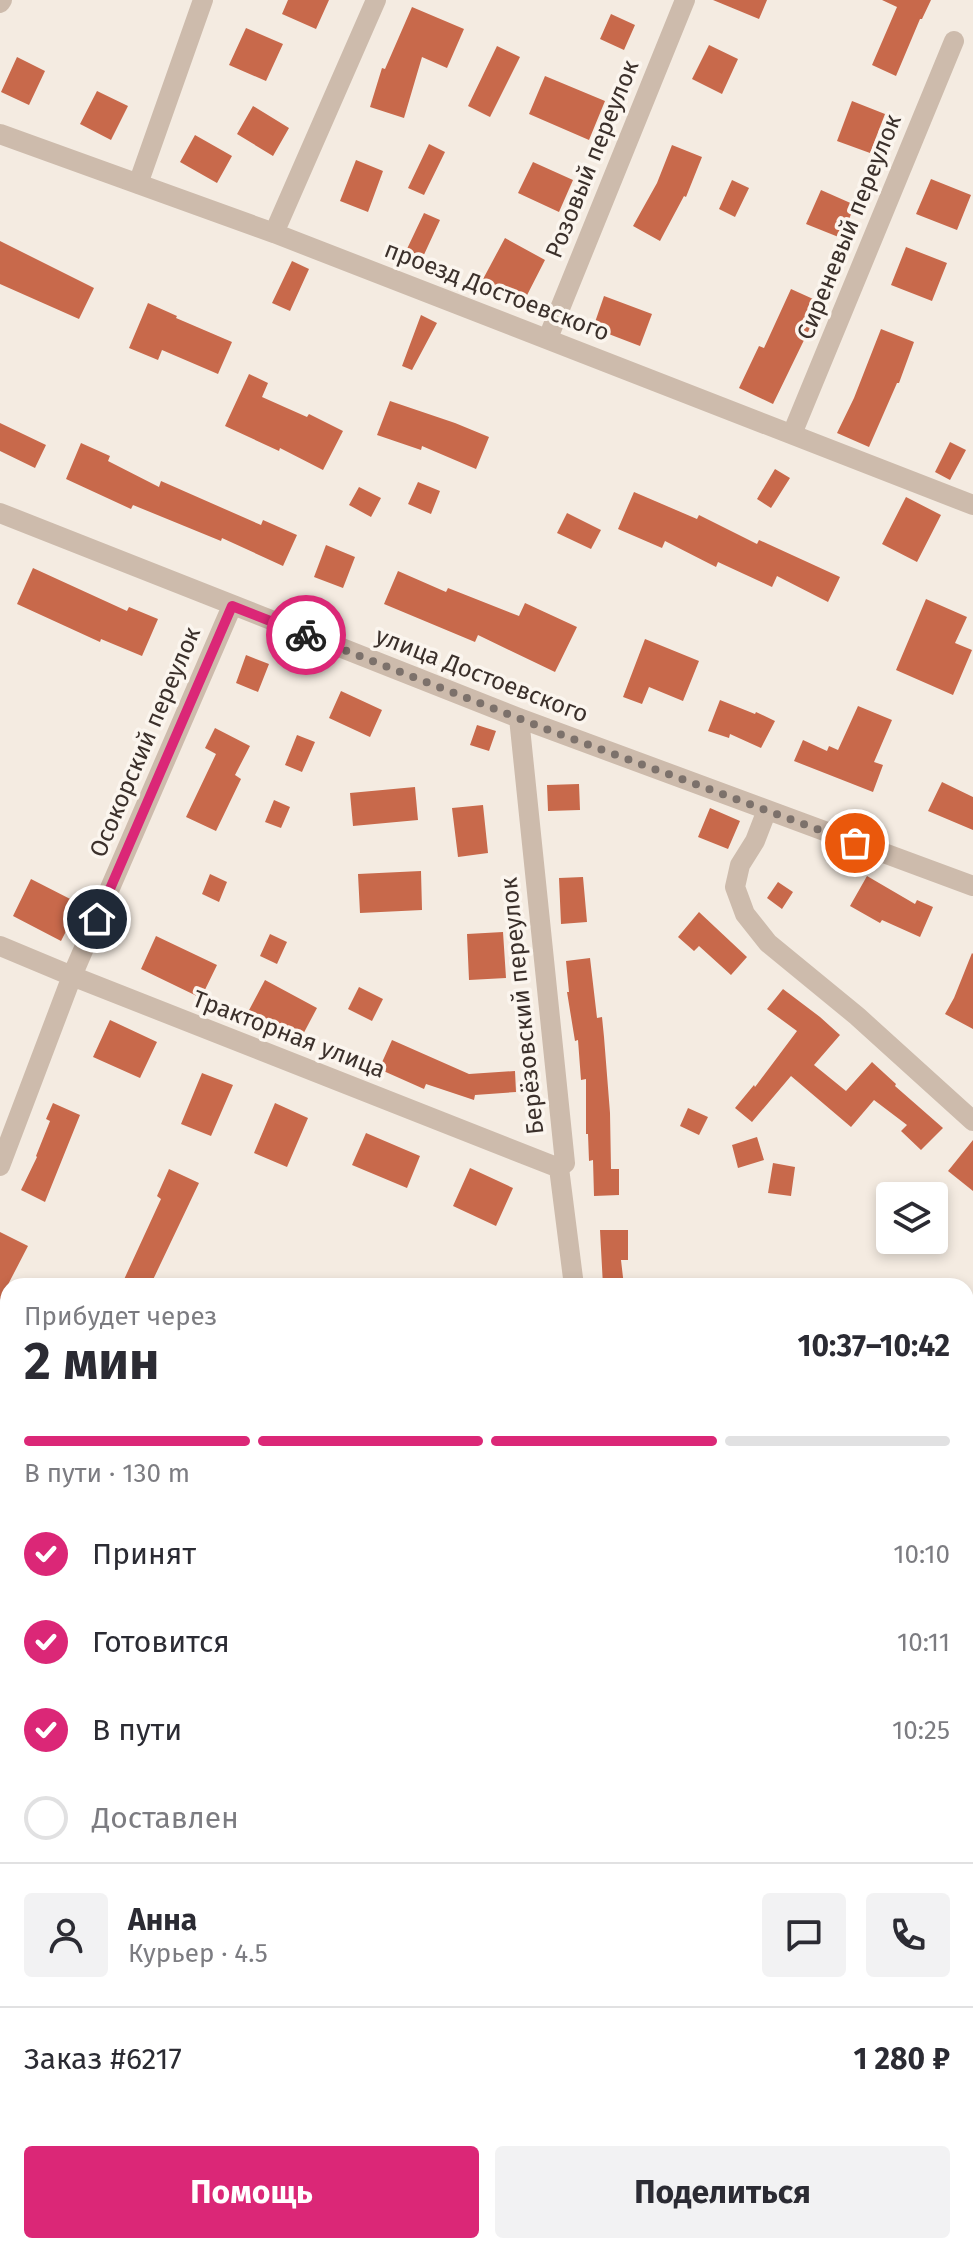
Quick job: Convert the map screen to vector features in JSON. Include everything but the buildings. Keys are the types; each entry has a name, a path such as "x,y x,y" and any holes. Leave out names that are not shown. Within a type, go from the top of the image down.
{"street":[{"path":"138,184 203,0"},
{"path":"274,233 376,0"},
{"name":"Розовый переулок","path":"548,338 685,0"},
{"name":"Сиреневый переулок","path":"792,434 954,41"},
{"name":"проезд Достоевского","path":"0,134 274,233 973,505"},
{"name":"улица Достоевского","path":"0,513 519,718 973,886"},
{"name":"Осокорский переулок","path":"0,1166 72,976 232,606"},
{"name":"Берёзовский переулок","path":"519,718 565,1163 559,1168 573,1278"},
{"path":"767,810 755,841 740,865 735,887 745,914 768,943 857,1016 973,1121"},
{"name":"Тракторная улица","path":"0,946 559,1168"}],"way so far":[{"path":"306,635 546,729 855,843"}],"route":[{"path":"97,919 232,606 306,635"}]}
